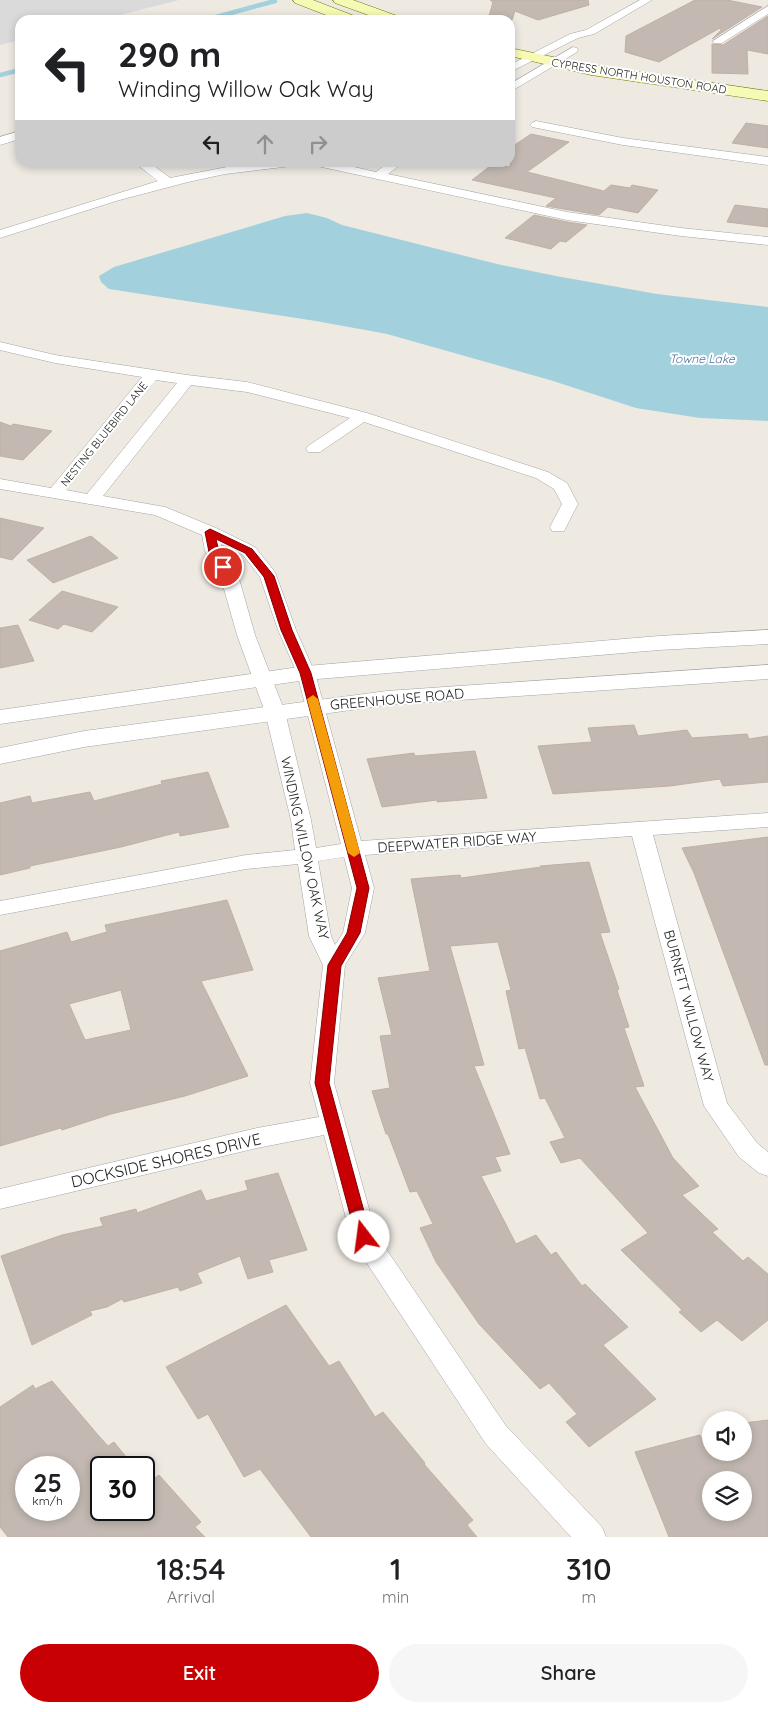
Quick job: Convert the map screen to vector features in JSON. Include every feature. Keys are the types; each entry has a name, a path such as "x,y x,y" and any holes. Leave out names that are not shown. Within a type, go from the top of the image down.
{"main road":[{"path":"300,0 339,15"},
{"path":"340,0 381,15"},
{"name":"CYPRESS NORTH HOUSTON ROAD","path":"535,65 554,62 623,75 768,96"},
{"name":"CYPRESS NORTH HOUSTON ROAD","path":"515,63 535,65 647,91 768,108"}],"street":[{"path":"515,84 535,65 574,36 590,32 647,0"},
{"path":"718,42 768,9"},
{"path":"554,62 590,39 590,32"},
{"path":"536,124 583,135 667,149 768,161"},
{"path":"0,141 15,136"},
{"path":"147,167 167,182"},
{"path":"0,234 167,182 251,167"},
{"path":"336,167 567,216 681,232 768,241"},
{"path":"351,170 355,167"},
{"path":"378,176 391,167"},
{"path":"0,346 55,359 187,380 247,387 362,416 542,475 561,486 570,504 558,527"},
{"name":"NESTING BLUEBIRD LANE","path":"55,493 153,374"},
{"path":"92,499 187,380"},
{"path":"314,449 362,416"},
{"name":"WINDING WILLOW OAK WAY","path":"0,484 159,511 210,532 248,551 269,576 287,630 306,673 363,888 354,933 334,965 322,1083 364,1237 496,1435 591,1537"},
{"name":"WINDING WILLOW OAK WAY","path":"210,532 214,552 231,582 246,635 275,712 301,820 320,936 334,965"},
{"path":"0,717 306,673 659,643 768,637"},
{"name":"GREENHOUSE ROAD","path":"0,756 84,739 387,698 768,672"},
{"name":"DEEPWATER RIDGE WAY","path":"0,908 246,862 353,849 768,820"},
{"name":"BURNETT WILLOW WAY","path":"641,830 716,1106 748,1150 768,1166"},
{"name":"DOCKSIDE SHORES DRIVE","path":"0,1200 257,1138 333,1124"}],"shaded area":[{"path":"0,0 179,0 120,15 15,15 15,41 0,45"}],"water":[{"name":"Towne Lake","path":"307,213 327,218 342,225 497,264 657,294 768,307 768,421 700,418 636,408 550,380 387,334 109,289 101,282 99,276 114,267 285,216"}],"building":[{"path":"490,0 588,0 589,5 538,20 515,11 514,15 489,15 493,2"},
{"path":"695,0 727,0 762,7 712,39 721,30 720,28 659,62 625,52 626,36"},
{"path":"768,16 768,54 747,50 748,74 712,73 712,44 723,45"},
{"path":"746,123 768,126 768,148 732,143"},
{"path":"531,134 569,142 527,172 604,191 611,185 630,188 632,185 658,190 638,213 608,207 599,215 546,206 556,198 472,180 489,167 515,167 515,145"},
{"path":"735,205 768,209 768,227 727,222"},
{"path":"534,215 587,225 566,242 560,241 551,249 505,238"},
{"path":"0,422 11,426 13,424 52,431 23,460 0,456"},
{"path":"0,518 44,528 12,560 0,557"},
{"path":"91,536 118,558 53,583 27,560"},
{"path":"62,591 118,607 92,632 64,624 58,629 29,620"},
{"path":"18,625 34,661 0,668 0,628"},
{"path":"634,725 638,736 687,730 692,738 747,734 749,739 768,736 768,782 723,786 720,779 670,786 553,794 538,746 592,742 588,728"},
{"path":"475,751 487,798 437,802 437,800 382,807 367,759 414,753 415,756"},
{"path":"208,772 229,827 180,836 179,832 121,847 30,866 30,868 0,875 0,803 30,796 32,803 90,792 94,801 162,784 161,781"},
{"path":"768,837 768,1065 765,1065 694,873 682,848"},
{"path":"589,862 610,932 600,933 619,989 617,990 629,1027 624,1028 644,1086 635,1087 673,1158 699,1186 682,1195 718,1229 712,1232 743,1261 748,1257 768,1274 768,1320 742,1341 717,1320 701,1332 679,1312 682,1310 621,1250 648,1233 580,1158 561,1163 550,1142 565,1138 545,1098 540,1099 525,1048 519,1049 506,991 511,990 498,942 450,946 484,1065 474,1066 510,1154 495,1157 501,1171 481,1176 516,1244 536,1235 551,1255 556,1252 582,1286 585,1284 628,1327 603,1345 656,1399 589,1447 566,1422 577,1414 549,1383 540,1389 479,1324 436,1262 420,1228 433,1224 417,1191 410,1192 388,1134 386,1134 372,1091 390,1088 380,1036 392,1035 378,978 430,971 411,879 460,875 461,878 540,866"},
{"path":"227,900 253,970 201,981 248,1076 185,1096 111,1114 62,1130 61,1128 0,1146 0,951 67,932 71,942 107,932 105,925","holes":["121,990 131,1030 85,1040 69,1004"]},
{"path":"278,1173 307,1250 269,1260 273,1272 248,1279 240,1256 197,1273 202,1283 180,1291 178,1287 124,1302 122,1299 107,1307 90,1311 92,1315 32,1345 1,1256 62,1235 103,1226 100,1218 136,1209 137,1213 201,1190 206,1201 248,1190 245,1181"},
{"path":"286,1305 329,1366 339,1361 375,1417 383,1412 424,1464 473,1520 467,1525 477,1537 311,1537 260,1469 244,1477 208,1414 198,1419 166,1367"},
{"path":"52,1381 108,1446 114,1442 125,1456 90,1456 90,1521 155,1521 155,1478 159,1475 201,1522 195,1527 205,1537 8,1537 0,1527 0,1407 33,1385 35,1389"},
{"path":"768,1420 768,1537 669,1537 635,1452 700,1435 702,1440 702,1461 752,1461 752,1422"}],"waterway":[{"path":"223,15 275,1"},
{"path":"0,75 15,71"}],"slow traffic":[{"path":"313,699 354,853"}],"route":[{"path":"223,567 214,552 210,532 248,551 269,576 287,630 306,673 363,888 354,933 334,965 322,1083 364,1237"}]}
